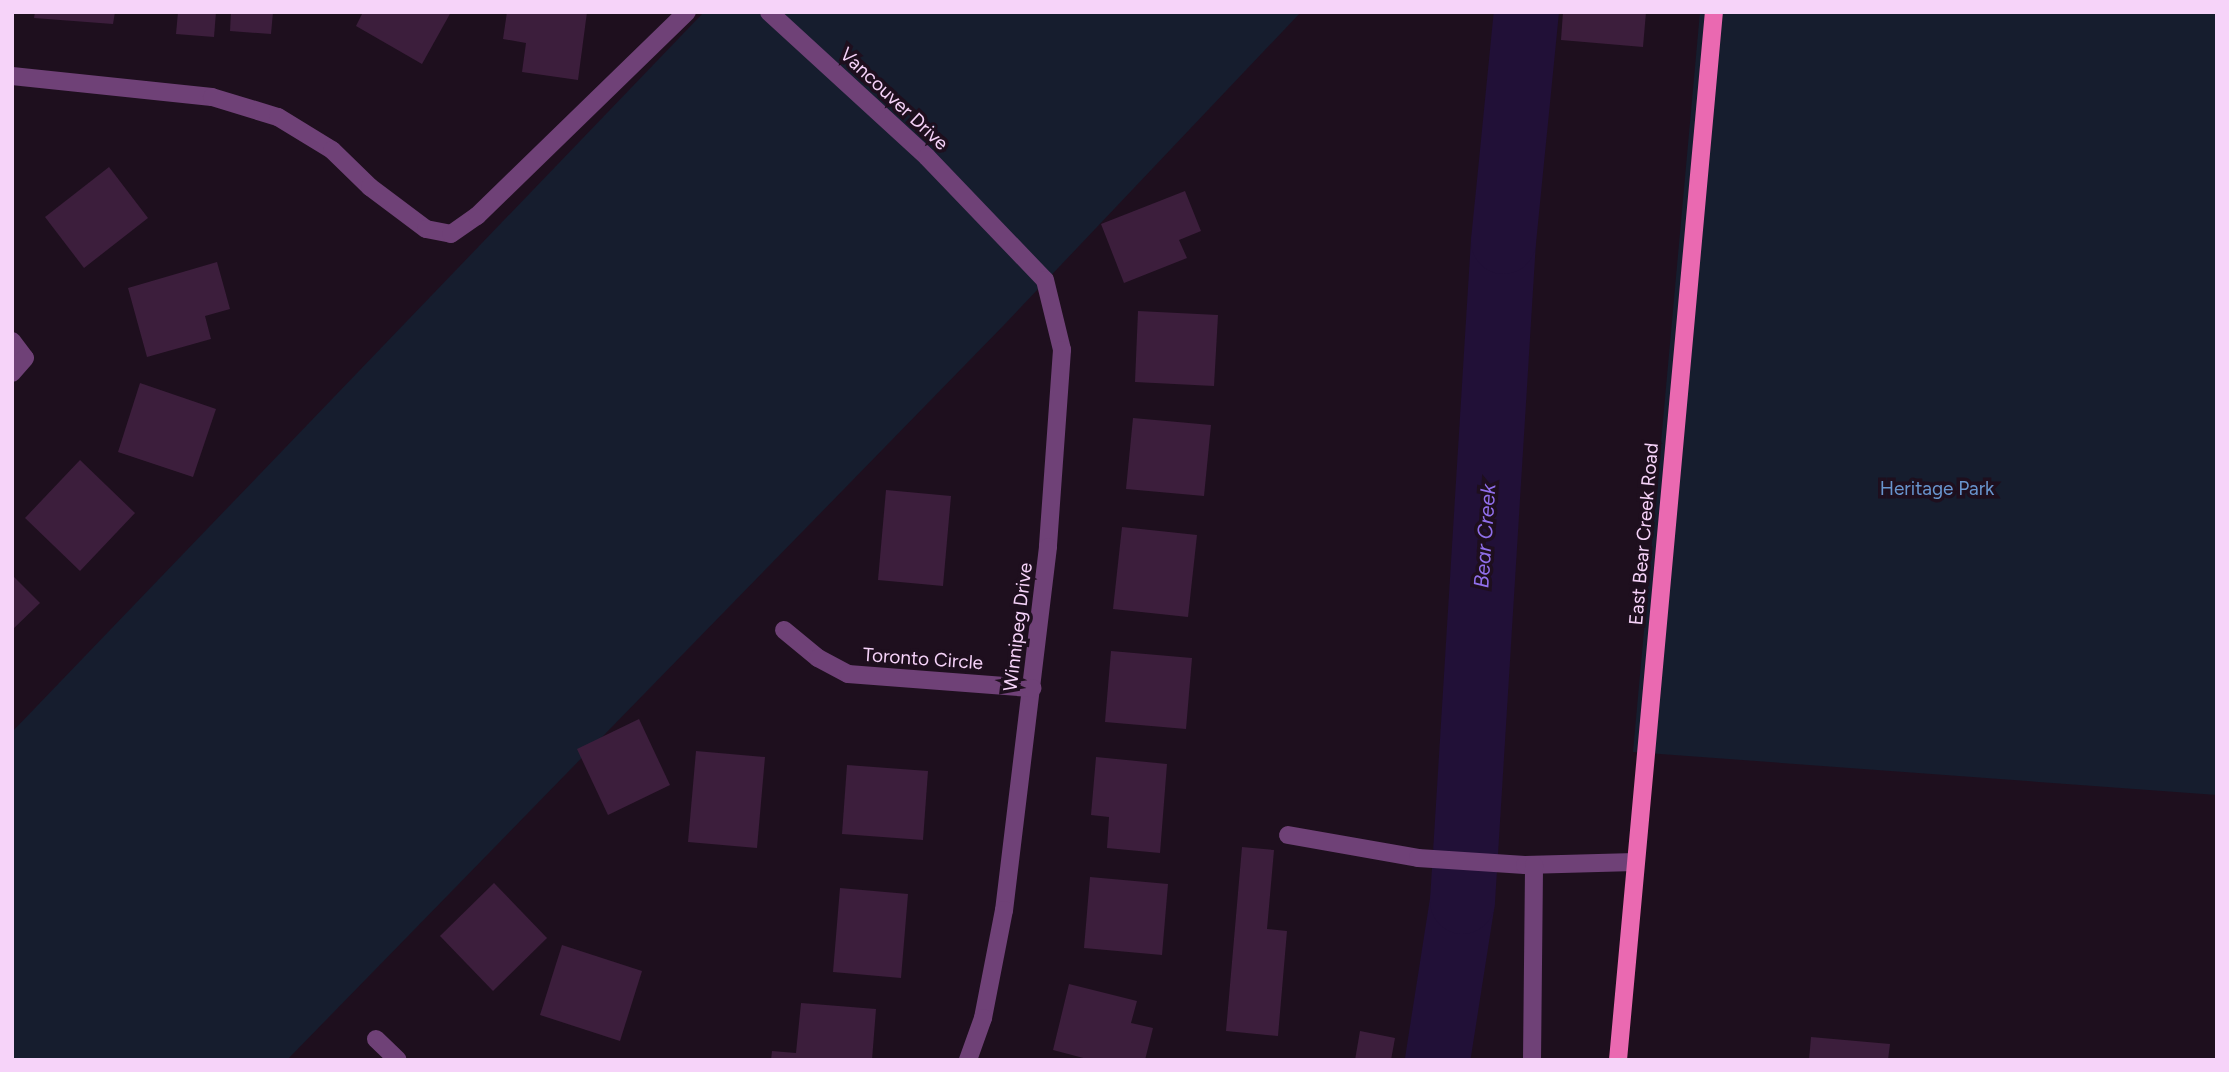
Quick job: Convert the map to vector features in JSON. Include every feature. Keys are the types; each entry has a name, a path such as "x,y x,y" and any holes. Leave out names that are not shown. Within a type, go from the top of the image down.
{"main road":[{"name":"East Bear Creek Road","path":"1618,1060 1714,12"}],"street":[{"path":"12,76 212,97 278,117 332,150 370,187 426,229 451,234 477,216 687,12"},
{"name":"Vancouver Drive","path":"769,12 927,157 987,219"},
{"name":"Winnipeg Drive","path":"968,1060 983,1018 1004,909 1048,547 1062,350 1045,280 987,219"},
{"path":"12,341 25,358 12,373"},
{"name":"Toronto Circle","path":"784,630 818,658 848,674 1032,688"},
{"path":"1288,835 1419,858 1534,865 1635,862"},
{"path":"1532,1060 1534,865"},
{"path":"376,1039 398,1060"}],"green space":[{"path":"704,12 1301,12 1004,325 287,1060 12,1060 12,732"},
{"name":"Heritage Park","path":"1700,12 2217,12 2217,795 1633,752"}],"building":[{"path":"35,12 115,12 113,24 34,18"},
{"path":"178,12 216,12 214,37 176,34"},
{"path":"231,12 273,12 271,34 230,31"},
{"path":"363,12 451,12 422,64 356,26"},
{"path":"507,12 587,12 578,80 522,72 526,43 503,39"},
{"path":"1563,12 1646,12 1643,47 1561,40"},
{"path":"109,167 148,218 84,268 45,217"},
{"path":"1185,191 1201,231 1179,240 1187,258 1124,283 1101,224"},
{"path":"217,262 230,309 205,316 211,339 147,357 128,288"},
{"path":"1138,311 1218,315 1214,386 1135,382"},
{"path":"140,383 216,409 193,477 118,452"},
{"path":"1133,418 1211,425 1204,496 1126,489"},
{"path":"80,460 135,513 80,571 25,518"},
{"path":"886,490 951,496 943,586 878,580"},
{"path":"1122,527 1197,535 1188,617 1113,609"},
{"path":"12,575 40,603 12,630"},
{"path":"1111,651 1192,658 1186,729 1105,722"},
{"path":"639,719 670,785 608,815 577,749"},
{"path":"696,751 765,757 757,848 688,842"},
{"path":"1096,757 1167,764 1160,853 1107,848 1109,817 1091,815"},
{"path":"847,765 928,771 923,840 842,834"},
{"path":"1242,847 1274,850 1267,929 1287,931 1278,1036 1226,1031"},
{"path":"1090,877 1168,884 1162,955 1084,948"},
{"path":"494,883 547,938 493,991 440,936"},
{"path":"840,888 908,894 901,978 833,972"},
{"path":"562,945 642,971 620,1041 540,1015"},
{"path":"1069,984 1137,1001 1131,1023 1153,1028 1145,1060 1091,1060 1053,1050"},
{"path":"801,1003 876,1009 872,1060 771,1060 772,1051 796,1053"},
{"path":"1360,1031 1395,1038 1391,1060 1355,1060"},
{"path":"1811,1037 1890,1044 1888,1060 1809,1060"}],"waterway":[{"name":"Bear Creek","path":"1437,1060 1462,901 1503,241 1526,12"}]}
